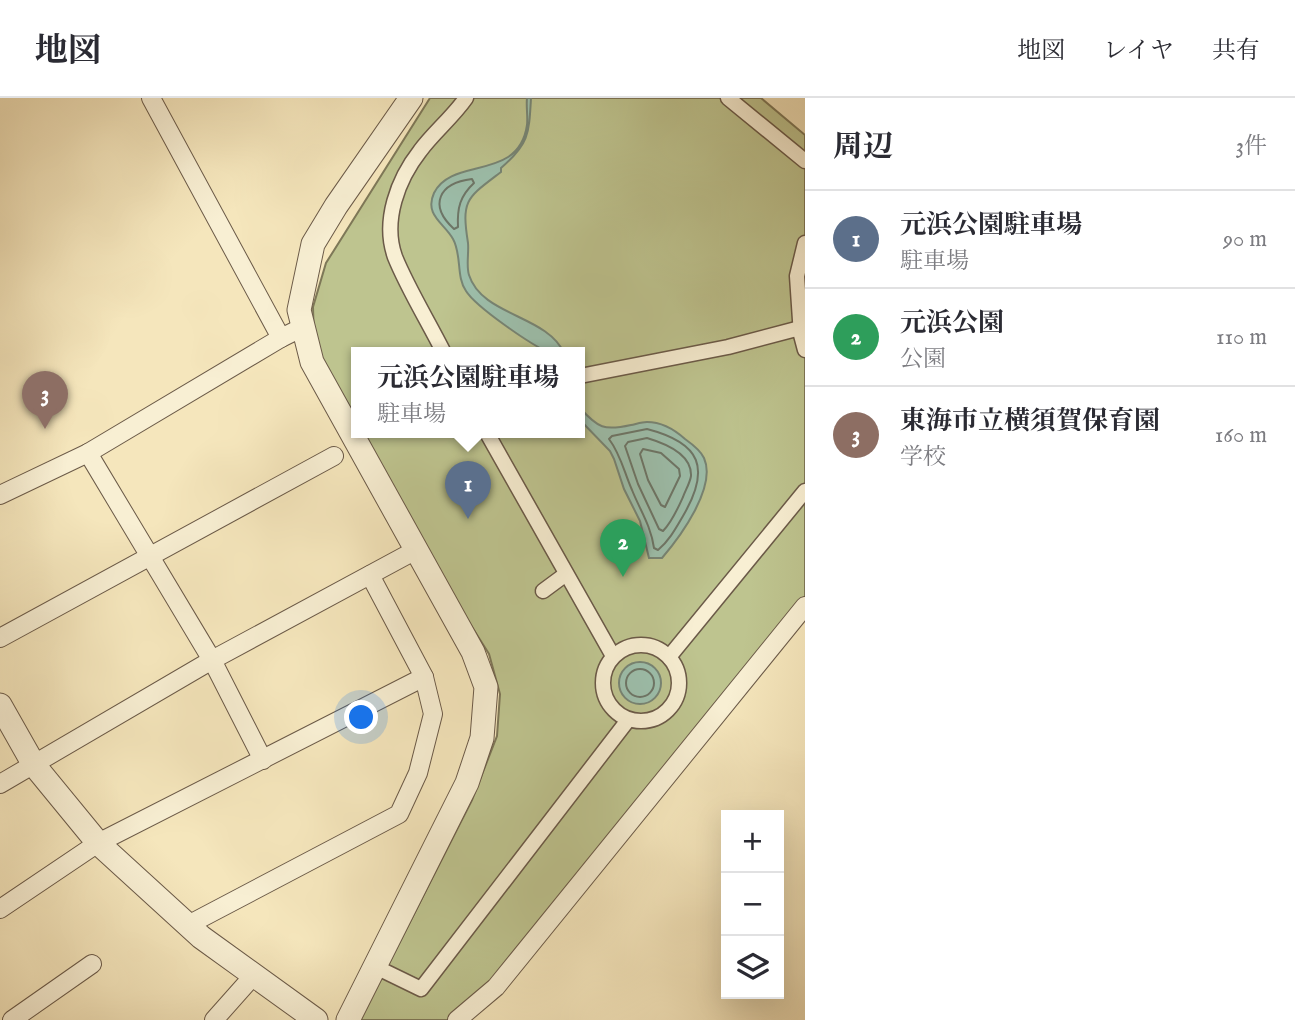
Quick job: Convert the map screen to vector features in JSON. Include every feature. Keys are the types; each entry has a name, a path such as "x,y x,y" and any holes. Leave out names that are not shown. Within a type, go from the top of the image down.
{"street":[{"path":"151,98 281,338"},
{"path":"351,432 312,362 299,310 313,244 411,98"},
{"path":"441,347 394,254 391,219 400,180 421,150 452,118 466,98"},
{"path":"728,98 805,161"},
{"path":"805,243 797,276 800,328 805,350"},
{"path":"0,495 88,453 303,327"},
{"path":"585,375 728,347 800,328"},
{"path":"348,1020 467,783 482,738 486,687 473,652 354,438"},
{"path":"490,438 613,656"},
{"path":"88,453 212,660 263,761"},
{"path":"0,638 334,456"},
{"path":"669,657 805,491"},
{"path":"0,784 212,660 416,550"},
{"path":"543,592 566,574"},
{"path":"188,925 399,814 418,773 433,714 424,677 370,575"},
{"path":"457,1020 496,987 805,606"},
{"path":"635,645 648,645 669,657 679,680 673,705 653,720 640,722 616,714 603,692 602,679 613,656 635,645"},
{"path":"0,909 98,843 424,677"},
{"path":"0,705 34,765 98,843 188,925 316,1020"},
{"path":"384,971 421,989 628,720"},
{"path":"12,1020 92,964"},
{"path":"214,1020 254,975"}],"green space":[{"path":"430,98 761,98 805,135 805,599 496,987 457,1020 360,1020 472,800 497,736 500,694 489,654 364,456 356,438 585,438 585,347 351,347 351,426 314,341 313,307 326,263"}],"water":[{"path":"527,98 531,98 528,130 522,145 501,168 501,172 474,194 466,208 468,271 476,289 487,299 544,331 560,347 540,347 472,298 463,285 456,245 431,207 434,193 443,182 455,175 499,162 512,154 521,143 527,125"},
{"path":"585,413 597,424 608,428 645,422 663,425 703,455 707,470 701,497 687,525 662,558 649,558 640,521 624,489 610,451 585,425"},
{"path":"640,662 655,668 661,683 655,698 640,704 625,698 619,683 625,668"}],"place":[{"name":"東海市立横須賀保育園","path":"45,429"},
{"name":"元浜公園駐車場","path":"468,519"},
{"name":"元浜公園","path":"623,577"}]}
